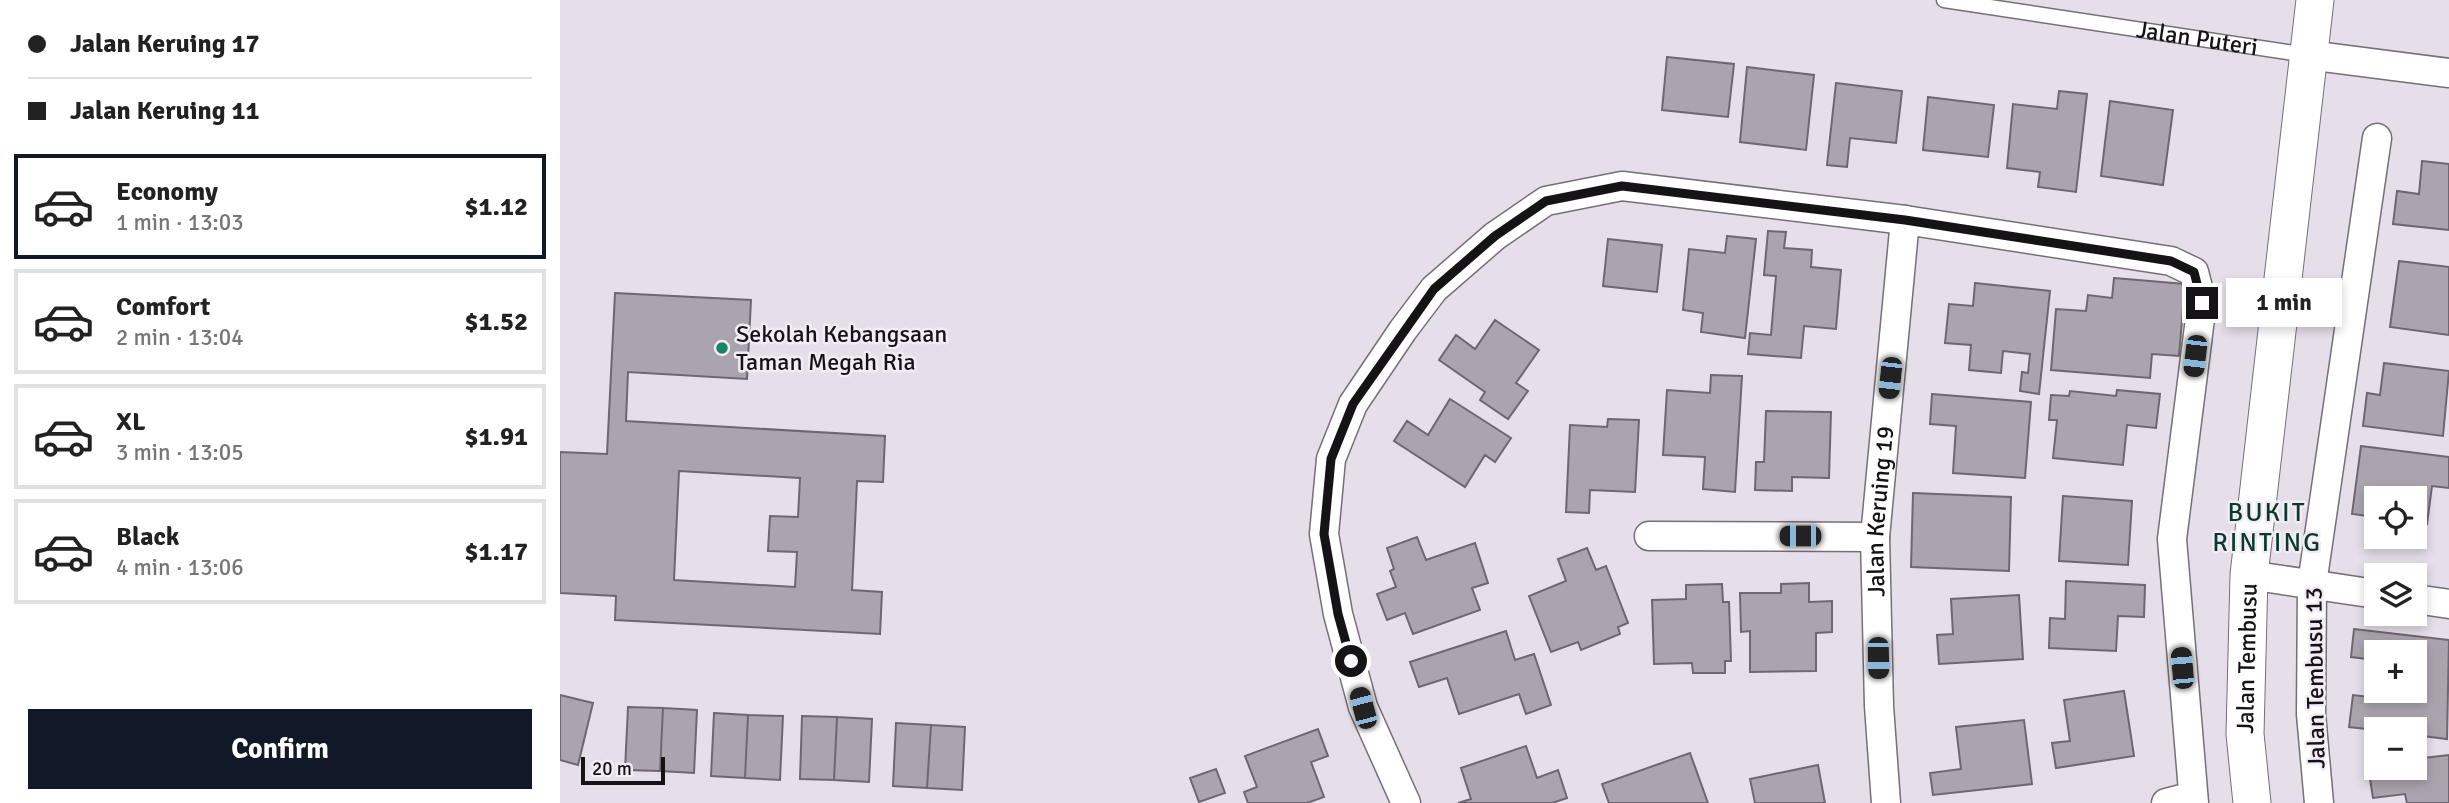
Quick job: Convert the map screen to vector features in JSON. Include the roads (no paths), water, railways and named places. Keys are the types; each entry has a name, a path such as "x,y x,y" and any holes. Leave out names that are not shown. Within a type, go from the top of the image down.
{"street":[{"name":"Jalan Tembusu","path":"2252,803 2245,734 2249,575 2315,0"},
{"name":"Jalan Puteri","path":"2308,55 2449,73"},
{"name":"Jalan Tembusu 13","path":"2319,803 2311,714 2312,584 2377,138"},
{"path":"1406,803 1363,708 1338,614 1324,534 1331,459 1353,404 1434,289 1495,236 1546,201 1622,186 1905,220 2171,261 2194,272 2202,303 2172,539 2194,799 2166,803"},
{"name":"Jalan Keruing 19","path":"1886,803 1879,706 1875,537 1905,220"},
{"path":"1649,536 1875,537"},
{"path":"2249,575 2364,592"},
{"path":"2427,601 2449,604"}],"lane":[{"name":"Jalan Puteri","path":"1944,0 2308,55"}],"place":[{"name":"Sekolah Kebangsaan Taman Megah Ria","path":"722,348"}],"district":[{"name":"BUKIT RINTING","path":"2267,527"}]}
